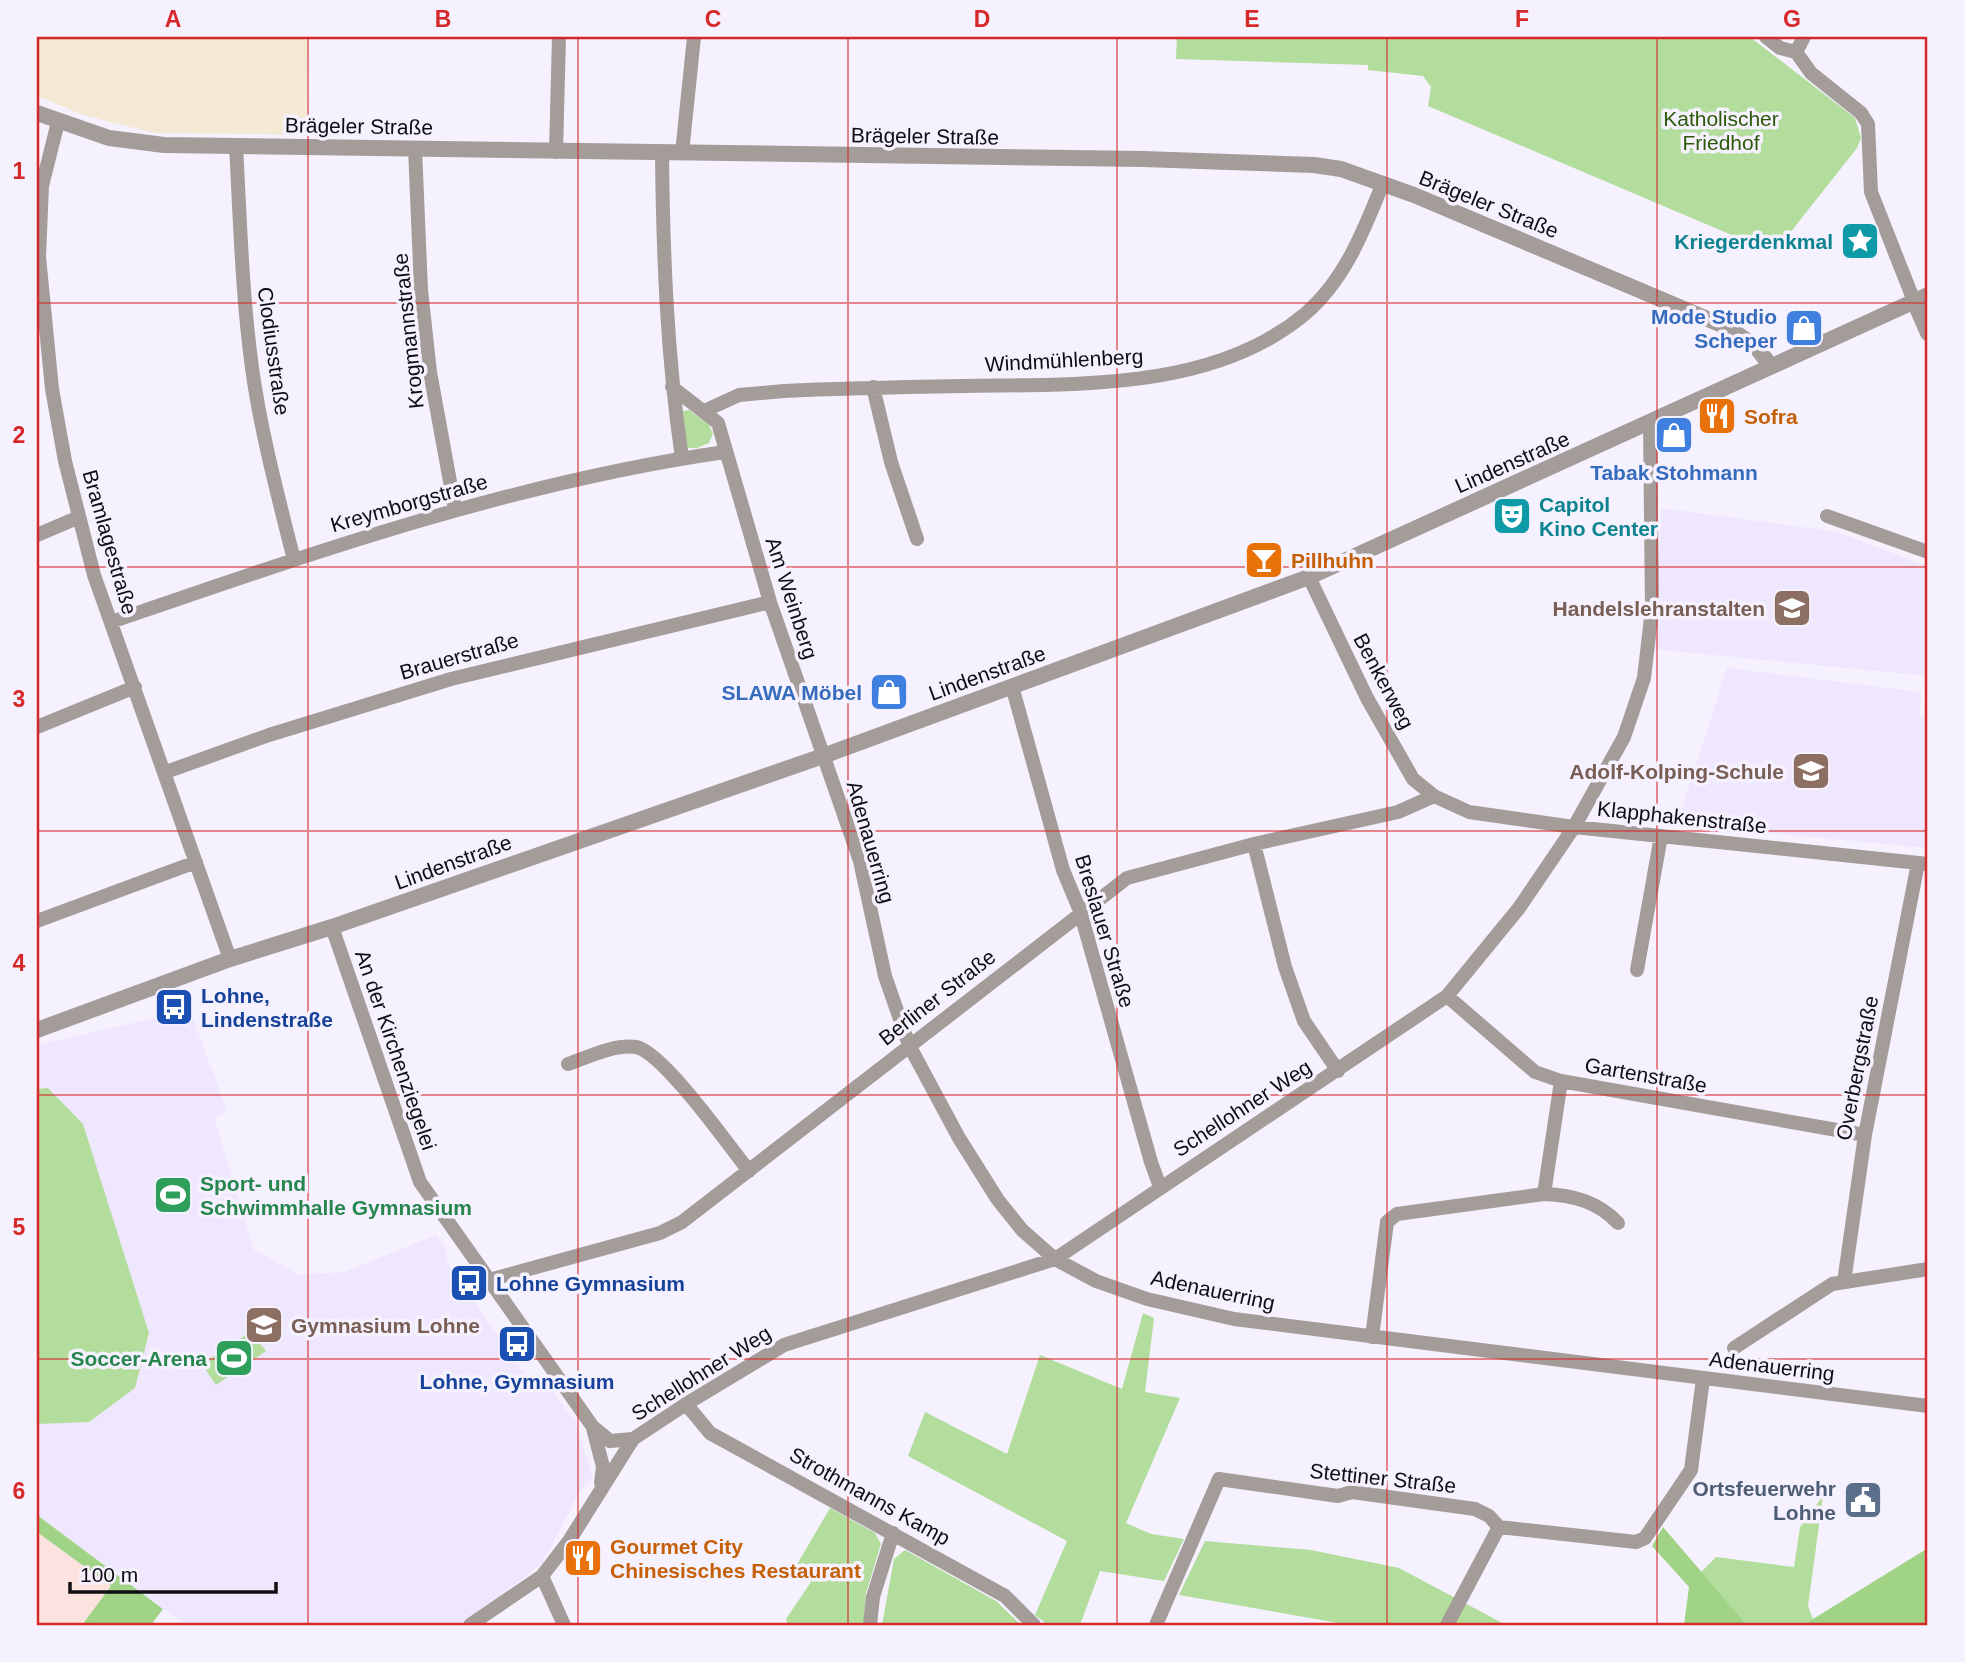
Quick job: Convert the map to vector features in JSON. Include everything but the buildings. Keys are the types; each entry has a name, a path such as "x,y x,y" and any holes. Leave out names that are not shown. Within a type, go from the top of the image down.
{"street":[{"path":"556,152 559,37"},
{"path":"682,153 694,37"},
{"path":"1766,37 1780,48 1796,52 1811,73 1861,113 1868,124 1871,192 1921,298 1928,333"},
{"path":"1796,52 1804,37"},
{"name":"Brägeler Straße","path":"37,113 109,138 164,145 1291,163 1341,169 1383,183 1729,328 1756,347 1771,366"},
{"name":"Bramlagestraße","path":"58,122 42,186 39,292 52,389 77,519 230,959"},
{"name":"Clodiusstraße","path":"236,145 242,282 253,370 271,467 293,560"},
{"name":"Krogmannstraße","path":"415,148 421,290 430,372 455,509"},
{"path":"662,153 664,276 671,387 682,458"},
{"name":"Windmühlenberg","path":"704,411 739,395 873,387 1081,384 1136,379 1188,369 1231,355 1271,337 1297,319 1333,284 1359,242 1383,183"},
{"name":"Lindenstraße","path":"37,1030 230,959 332,927 823,756 1309,577 1921,298"},
{"path":"671,387 704,411"},
{"path":"873,387 891,462 917,539"},
{"name":"Am Weinberg","path":"704,411 718,423 770,602 823,756"},
{"name":"Schellohner Weg","path":"470,1625 542,1576 569,1541 633,1439 686,1404 784,1345 1055,1259 1447,996 1520,908 1574,827 1624,737 1644,678 1652,609 1650,423"},
{"name":"Kreymborgstraße","path":"111,622 293,560 455,509 682,458 725,452"},
{"path":"1827,516 1928,552"},
{"path":"37,535 77,519"},
{"name":"Benkerweg","path":"1309,577 1367,698 1413,779 1434,796"},
{"name":"Brauerstraße","path":"166,772 451,678 770,602"},
{"name":"Breslauer Straße","path":"1012,686 1063,870 1080,911 1160,1187"},
{"path":"37,727 135,687"},
{"name":"Adenauerring","path":"823,756 859,861 885,976 909,1045 959,1138 998,1200 1022,1230 1055,1259 1096,1281 1147,1299 1234,1319 1928,1406"},
{"name":"Klapphakenstraße","path":"1434,796 1469,812 1574,827 1923,863"},
{"name":"Berliner Straße","path":"489,1280 660,1233 682,1222 1080,911 1127,878 1398,812 1434,796"},
{"path":"1637,970 1661,836"},
{"path":"1254,845 1285,967 1304,1021 1338,1071"},
{"path":"37,921 196,862"},
{"name":"Overbergstraße","path":"1844,1282 1865,1135 1923,863"},
{"name":"An der Kirchenziegelei","path":"332,927 420,1182 593,1427 603,1467 601,1487"},
{"name":"Gartenstraße","path":"1447,996 1535,1072 1561,1081 1865,1135"},
{"path":"568,1064 619,1047 638,1047 661,1061 749,1171"},
{"path":"1544,1194 1561,1081"},
{"path":"1372,1337 1387,1222 1397,1214 1544,1194 1578,1198 1603,1207 1618,1223"},
{"path":"1734,1348 1832,1284 1928,1269"},
{"name":"Stettiner Straße","path":"1156,1625 1219,1479 1338,1496 1352,1492 1475,1508 1489,1516 1499,1527 1636,1542 1645,1538 1692,1470 1703,1379"},
{"name":"Strothmanns Kamp","path":"686,1404 710,1433 1005,1596 1034,1625"},
{"path":"593,1427 610,1441 633,1439"},
{"path":"1447,1625 1499,1527"},
{"path":"870,1625 873,1597 893,1533"},
{"path":"542,1576 564,1625"}],"shaded area":[{"path":"37,37 308,37 306,135 154,133 83,115 37,96"},
{"name":"Handelslehranstalten","path":"1661,508 1838,532 1928,567 1928,676 1654,649"},
{"name":"Adolf-Kolping-Schule","path":"1727,668 1921,692 1920,715 1928,718 1928,848 1677,824"},
{"name":"Gymnasium Lohne","path":"190,1010 227,1111 214,1118 254,1250 300,1275 344,1272 436,1235 446,1248 446,1261 525,1374 544,1380 576,1423 593,1478 580,1491 541,1565 459,1625 186,1625 37,1515 37,1045"},
{"path":"37,1532 111,1586 82,1625 37,1625"}],"green space":[{"name":"Katholischer Friedhof","path":"1177,37 1750,37 1855,118 1861,138 1857,148 1774,253 1428,106 1431,87 1423,76 1368,70 1368,65 1176,59"},
{"path":"689,410 709,425 713,434 709,443 697,448 685,448 683,411"},
{"path":"48,1088 83,1124 149,1333 135,1388 89,1422 37,1424 37,1089"},
{"path":"1143,1313 1154,1318 1145,1392 1180,1398 1126,1523 1151,1534 1184,1539 1164,1581 1100,1571 1080,1625 1048,1625 1035,1615 1067,1541 908,1456 925,1412 1007,1454 1040,1355 1122,1389"},
{"name":"Soccer-Arena","path":"250,1332 266,1351 216,1385 202,1364"},
{"path":"1823,1496 1808,1606 1813,1619 1804,1625 1747,1625 1701,1572 1716,1557 1794,1567 1800,1527"},
{"path":"830,1508 875,1533 881,1544 866,1593 864,1625 788,1625 786,1619 811,1582 795,1568"},
{"path":"37,1515 163,1609 151,1625 82,1625 111,1586 37,1532"},
{"path":"1663,1527 1747,1625 1684,1625 1689,1587 1652,1546"},
{"path":"1205,1541 1311,1550 1399,1568 1506,1625 1350,1625 1179,1595"},
{"path":"1928,1548 1928,1625 1804,1625 1813,1619"},
{"path":"905,1550 996,1601 1021,1625 882,1625 894,1559"}],"place":[{"name":"Kriegerdenkmal","path":"1860,241"},
{"name":"Mode Studio Scheper","path":"1804,328"},
{"name":"Sofra","path":"1717,416"},
{"name":"Tabak Stohmann","path":"1674,435"},
{"name":"Capitol Kino Center","path":"1512,516"},
{"name":"Pillhuhn","path":"1264,560"},
{"name":"Handelslehranstalten","path":"1792,608"},
{"name":"SLAWA Möbel","path":"889,692"},
{"name":"Adolf-Kolping-Schule","path":"1811,771"},
{"name":"Lohne, Lindenstraße","path":"174,1007"},
{"name":"Sport- und Schwimmhalle Gymnasium","path":"173,1195"},
{"name":"Lohne Gymnasium","path":"469,1283"},
{"name":"Gymnasium Lohne","path":"264,1325"},
{"name":"Lohne, Gymnasium","path":"517,1344"},
{"name":"Soccer-Arena","path":"234,1358"},
{"name":"Ortsfeuerwehr Lohne","path":"1863,1500"},
{"name":"Gourmet City Chinesisches Restaurant","path":"583,1558"}]}
